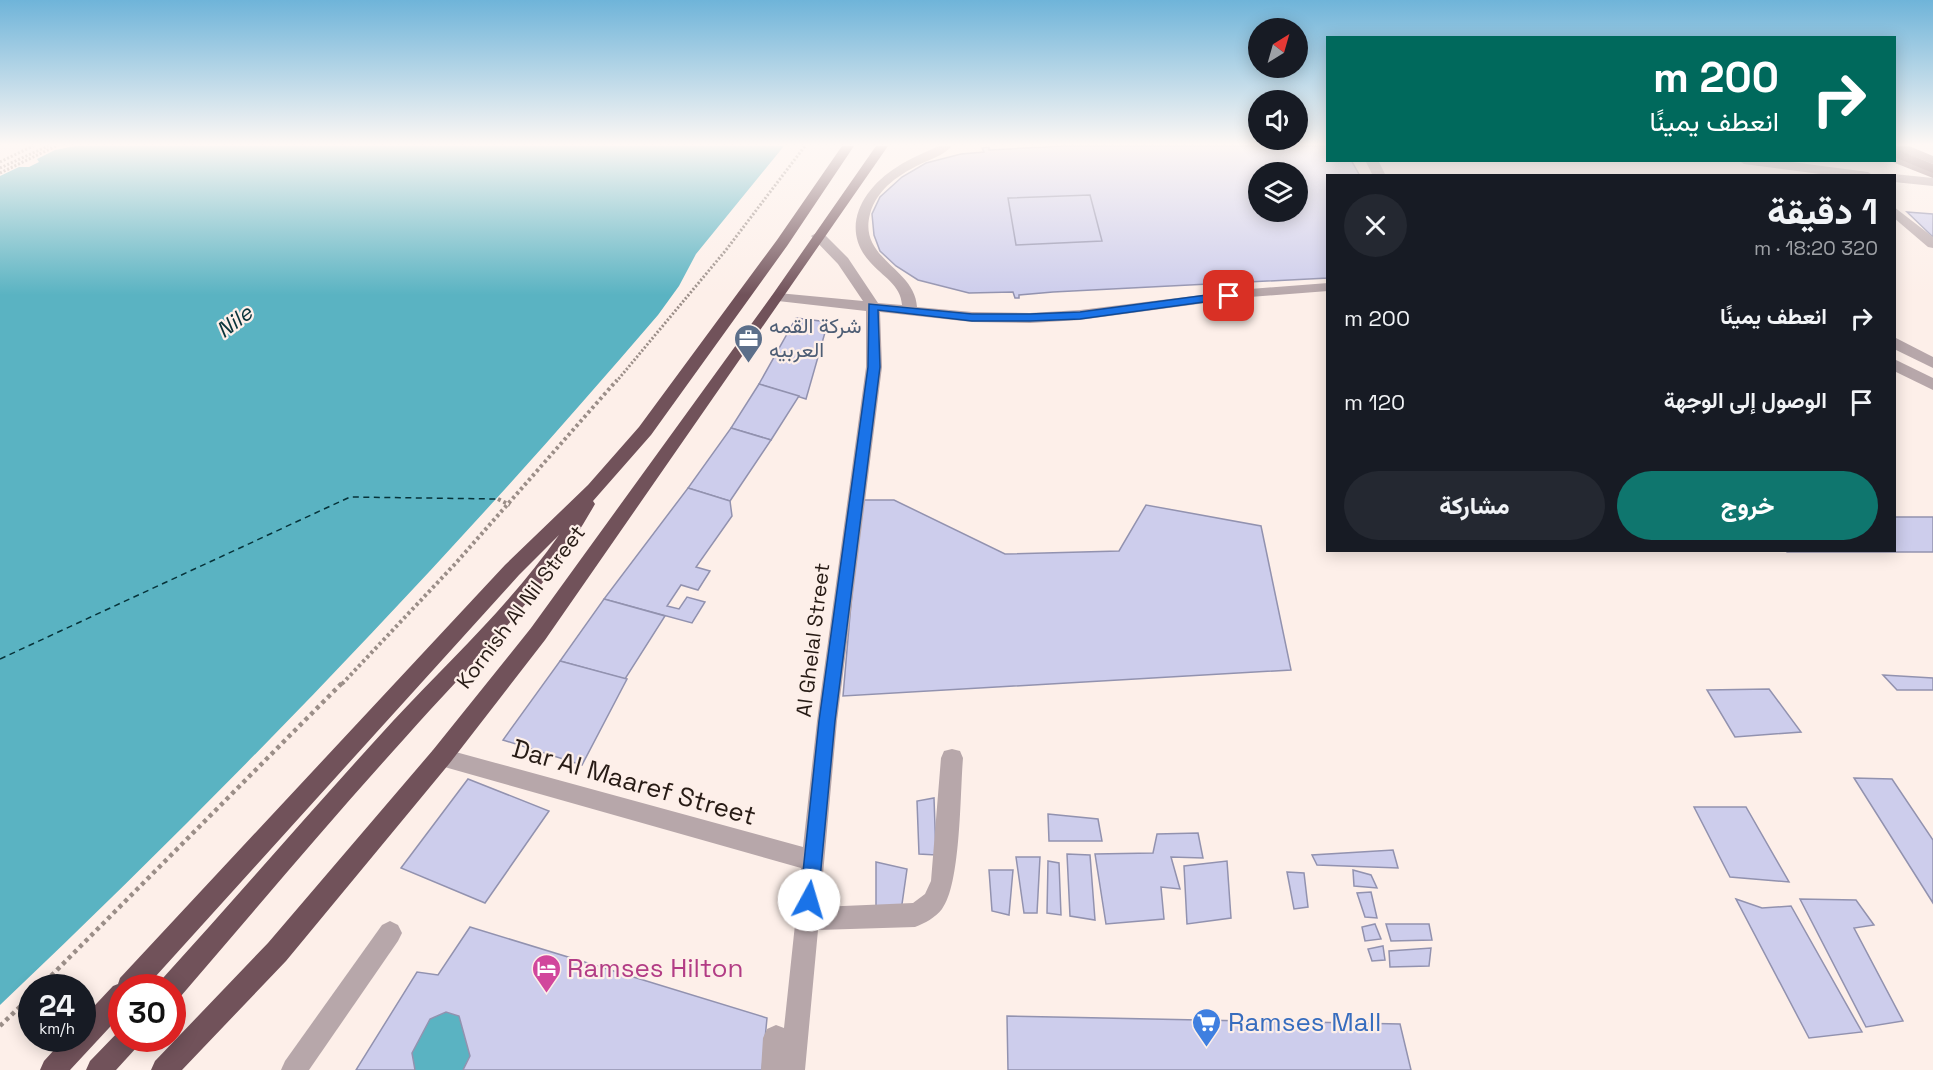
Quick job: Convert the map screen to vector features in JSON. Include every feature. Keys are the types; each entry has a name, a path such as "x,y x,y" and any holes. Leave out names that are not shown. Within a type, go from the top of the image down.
{"highway":[{"name":"Kornish Al Nil Street","path":"141,974 512,570 594,489 645,431 814,196"},
{"name":"Kornish Al Nil Street","path":"164,1070 277,952 441,757 538,634 778,297 846,196"},
{"path":"183,974 406,721 530,590 571,532 594,489"},
{"path":"53,1070 108,1011"},
{"path":"99,1070 115,1052"}],"street":[{"path":"870,196 863,212 861,238 864,246 880,266 909,292 912,301 910,311"},
{"path":"1896,213 1933,244"},
{"path":"818,236 843,261 873,306"},
{"path":"778,297 972,317 1080,315 1250,293 1326,287"},
{"name":"Al Ghelal Street","path":"792,1070 827,721 874,367 873,306"},
{"path":"1896,343 1933,363"},
{"path":"1896,365 1933,385"},
{"name":"Dar Al Maaref Street","path":"441,757 813,861"},
{"path":"807,919 915,915 928,909 939,895 943,881 952,758"},
{"path":"294,1070 390,933"},
{"path":"774,1070 776,1038 794,1045"}],"path":[{"path":"53,974 178,851 374,651 510,505 650,343 769,196"},
{"path":"498,499 510,505"},
{"path":"0,1026 18,1009"}],"water":[{"name":"Nile","path":"0,196 743,196 696,254 679,286 658,315 420,582 255,754 86,922 32,974 18,974 18,988 0,1005"},
{"path":"446,1012 459,1016 470,1056 463,1070 415,1070 412,1053 430,1019"}],"building":[{"path":"881,196 1248,196 1248,222 1308,222 1308,196 1326,196 1326,278 1053,292 1019,295 1019,298 1015,298 1013,292 969,293 918,280 896,266 880,251 874,235 872,214"},
{"path":"1090,196 1102,241 1016,245 1008,198"},
{"path":"1907,212 1933,214 1933,237"},
{"path":"796,318 828,322 806,399 759,384"},
{"path":"759,384 799,396 771,440 731,428"},
{"path":"731,428 771,440 730,501 688,488"},
{"path":"688,488 730,501 732,516 696,567 710,571 698,590 681,585 667,606 679,609 687,597 705,602 692,623 604,599"},
{"path":"860,500 894,500 1005,554 1119,551 1146,505 1261,526 1291,670 843,696"},
{"path":"1896,517 1933,517 1933,552 1896,552"},
{"path":"604,599 665,616 625,679 560,661"},
{"path":"560,661 627,679 582,765 503,740"},
{"path":"1883,675 1933,678 1933,690 1897,690"},
{"path":"1769,689 1801,732 1735,737 1707,690"},
{"path":"1854,778 1892,779 1933,840 1933,903"},
{"path":"468,779 549,811 485,903 401,868"},
{"path":"934,798 936,855 919,854 917,801"},
{"path":"1694,807 1746,807 1789,882 1730,877"},
{"path":"1048,814 1098,819 1102,841 1049,841"},
{"path":"1198,833 1203,858 1171,857 1180,889 1161,887 1164,919 1106,924 1095,854 1153,853 1157,834"},
{"path":"1393,850 1398,868 1317,865 1312,855"},
{"path":"1067,854 1090,855 1095,920 1070,916"},
{"path":"1016,857 1040,857 1037,913 1024,913"},
{"path":"1048,861 1059,863 1061,915 1047,913"},
{"path":"1227,861 1231,918 1187,924 1184,866"},
{"path":"876,862 907,869 901,911 876,916"},
{"path":"989,870 1013,870 1009,915 992,911"},
{"path":"1353,870 1371,875 1377,888 1354,886"},
{"path":"1287,872 1304,873 1308,907 1294,909"},
{"path":"1371,892 1377,918 1365,917 1357,893"},
{"path":"1736,899 1762,908 1791,906 1862,1032 1809,1038"},
{"path":"1800,899 1856,900 1874,925 1854,928 1903,1021 1866,1027"},
{"path":"1375,924 1381,939 1365,941 1362,927"},
{"path":"1386,924 1429,924 1432,940 1391,941"},
{"name":"Ramses Hilton","path":"470,927 767,1018 762,1070 463,1070 470,1056 459,1016 446,1012 430,1019 412,1053 415,1070 356,1070 417,972 438,975"},
{"path":"1383,946 1385,960 1372,961 1368,949"},
{"path":"1431,948 1429,966 1390,967 1389,951"},
{"name":"Ramses Mall","path":"1007,1016 1400,1024 1411,1070 1008,1070"}],"ferry route":[{"path":"0,659 350,497 498,499"}],"place":[{"name":"شركة القمه العربيه","path":"748,364"},
{"name":"Ramses Hilton","path":"546,994"},
{"name":"Ramses Mall","path":"1207,1048"}],"route":[{"path":"809,900 827,721 874,367 873,306 972,317 1030,318 1080,315 1229,296"}]}
